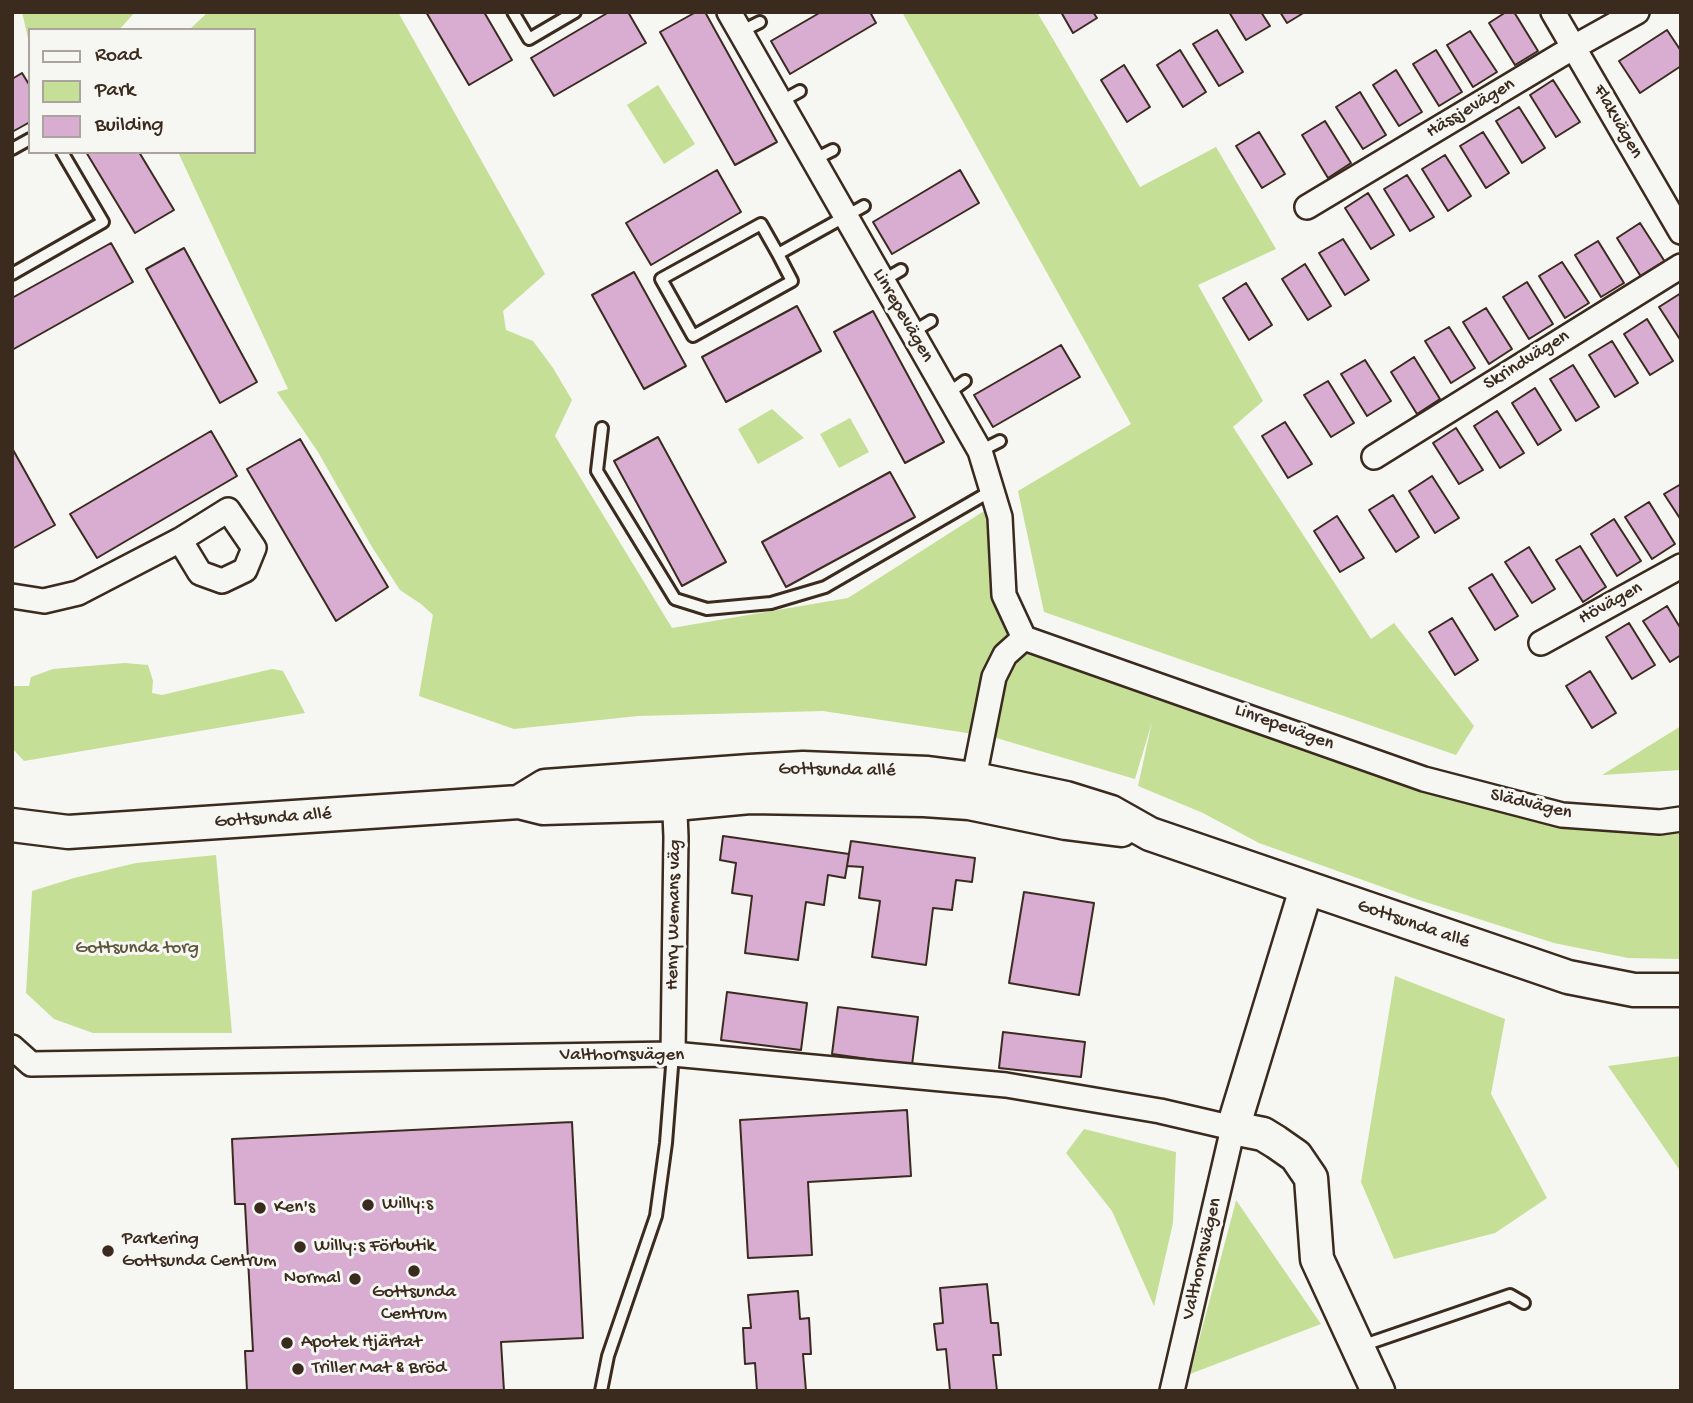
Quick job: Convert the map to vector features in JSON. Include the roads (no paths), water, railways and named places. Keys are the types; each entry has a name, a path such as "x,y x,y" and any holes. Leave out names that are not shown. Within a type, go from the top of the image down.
{"street":[{"name":"Linrepevägen","path":"729,12 750,27 990,446 991,491 1000,517 1004,595 1024,638 1424,779"},
{"name":"Flakvägen","path":"1553,12 1681,232"},
{"name":"Hässjevägen","path":"1307,207 1637,12"},
{"name":"Skrindvägen","path":"1374,457 1681,266"},
{"path":"12,596 44,601 78,593 180,540"},
{"name":"Hövägen","path":"1541,643 1681,566"},
{"path":"972,791 994,677 1005,655 1024,638"},
{"name":"Slädvägen","path":"1424,779 1562,815 1660,822 1681,819"},
{"name":"Gottsunda allé","path":"12,825 68,832 519,802 543,808 673,790 750,797 924,800 972,791 1066,798 1111,812 1150,834 1568,977 1634,990 1681,990"},
{"name":"Henry Wemans väg","path":"673,790 677,837 673,1054"},
{"name":"Gottsunda allé","path":"12,848 68,832"},
{"name":"Valthornsvägen","path":"1172,1391 1233,1128 1306,889"},
{"name":"Valthornsvägen","path":"12,1047 31,1064 673,1054 1006,1085 1160,1111 1233,1128"},
{"path":"1233,1128 1263,1134 1276,1142 1296,1156 1311,1178 1317,1259 1378,1391"}],"lane":[{"path":"513,12 528,39 575,12"},
{"path":"12,149 28,140"},
{"path":"12,274 103,222 63,154"},
{"path":"778,254 855,212"},
{"path":"761,224 778,254 792,281 693,336 661,279 761,224"},
{"path":"603,428 597,471 675,599 707,609 771,603 825,587 991,491"},
{"path":"601,1391 608,1356 656,1216 666,1143 673,1054"},
{"path":"1358,1347 1510,1294 1524,1303"}],"place":[{"name":"Willy:s","path":"368,1205"},
{"name":"Ken's","path":"260,1208"},
{"name":"Willy:s Förbutik","path":"300,1247"},
{"name":"Parkering Gottsunda Centrum","path":"108,1251"},
{"name":"Gottsunda Centrum","path":"414,1271"},
{"name":"Normal","path":"355,1279"},
{"name":"Apotek Hjärtat","path":"287,1343"},
{"name":"Triller Mat & Bröd","path":"298,1369"}],"park label":[{"name":"Gottsunda torg","path":"137,949"}]}
